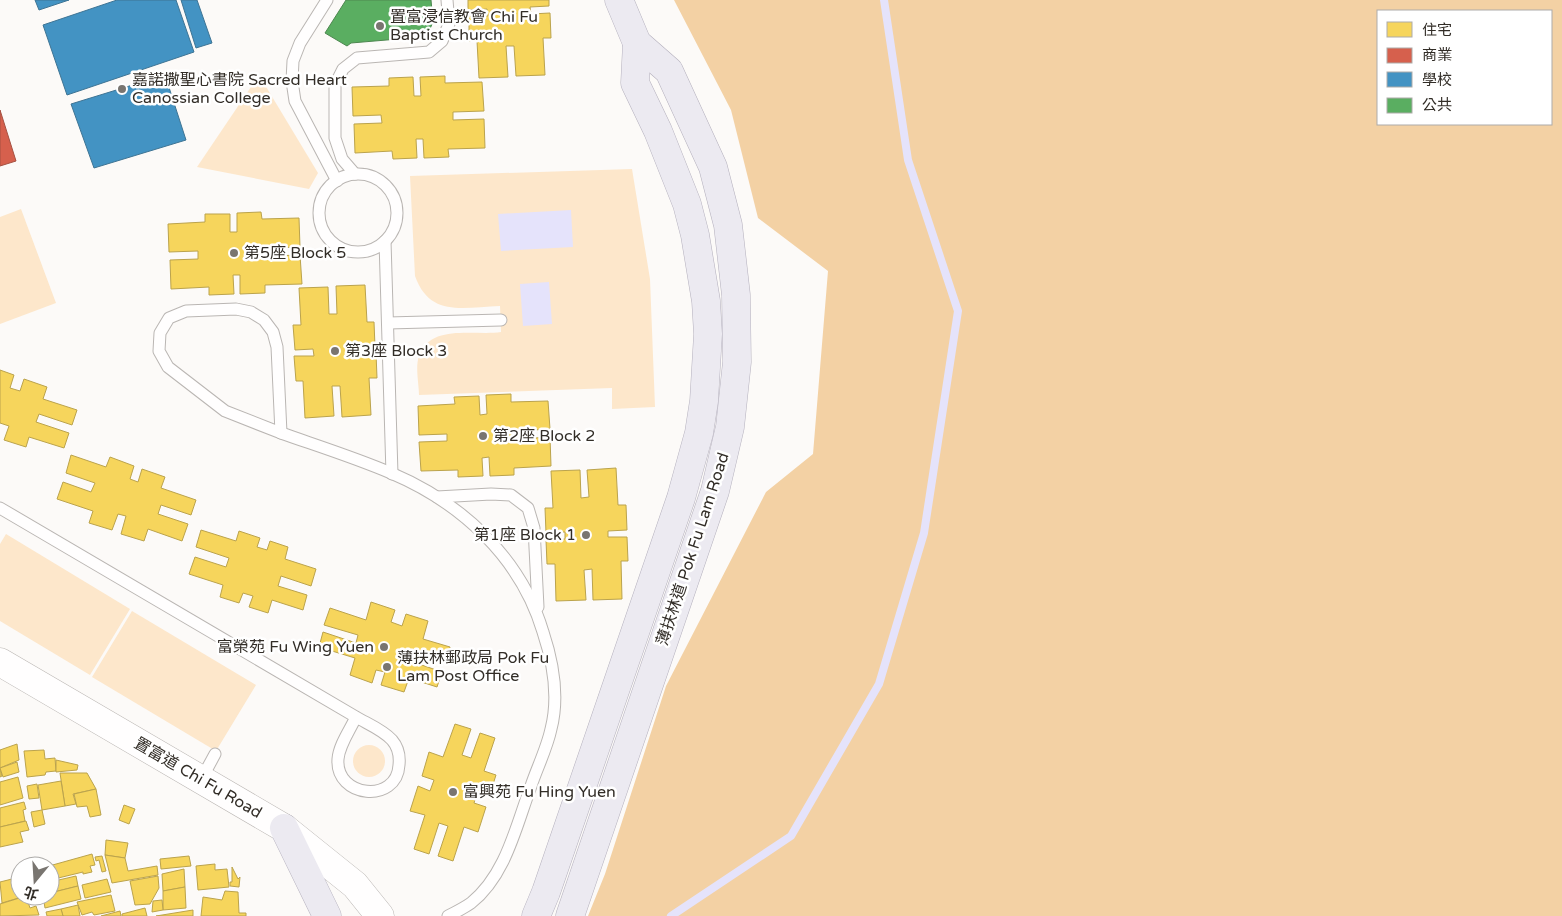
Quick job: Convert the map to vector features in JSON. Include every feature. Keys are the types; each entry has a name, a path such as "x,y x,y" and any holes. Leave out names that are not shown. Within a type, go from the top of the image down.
{"main road":[{"name":"薄扶林道 Pok Fu Lam Road","path":"570,916 715,491 730,427 737,370 738,329 732,258 728,225 713,167 669,71 638,44 619,0"},
{"name":"薄扶林道 Pok Fu Lam Road","path":"536,916 546,892 681,498 699,433 704,401 708,334 701,267 693,227 677,176 635,83 638,44"},
{"path":"284,828 327,916"}],"street":[{"name":"置富道 Chi Fu Road","path":"0,662 284,828 355,885 380,916"}],"lane":[{"path":"327,0 300,43 293,61 292,81 295,101 336,180"},
{"path":"355,174 342,159 335,138 335,85 343,69 357,58 428,52 442,41 449,24 447,0"},
{"path":"355,174 368,176 380,182 390,191 396,204 397,217 393,230 385,241 375,248 362,252 349,251 337,246 321,226 319,213 321,200 327,189 336,180 355,174"},
{"path":"385,241 392,474"},
{"path":"281,433 277,347 273,332 264,320 250,312 236,309 186,310 169,318 160,333 159,351 168,367 225,411 281,433 392,474 437,498 469,520 498,547 520,578 538,613 549,652 555,691 551,729 506,856 492,881 471,903 448,916"},
{"path":"388,323 501,320"},
{"path":"437,498 491,494 511,495 528,508 534,528 538,613"},
{"path":"0,508 356,717 384,734 392,740 398,749 400,759 396,777 381,790 360,791 343,779 339,770 340,750 356,717"},
{"path":"201,780 215,754"}],"shaded area":[{"path":"674,0 1562,0 1562,916 588,916 605,874 666,686 766,492 813,454 828,271 758,218 731,110"},
{"path":"259,75 318,173 309,189 197,167"},
{"path":"632,169 650,279 655,407 612,409 612,388 419,395 418,360 425,346 433,339 443,335 501,332 500,306 450,307 430,299 421,289 415,276 410,176"},
{"path":"21,209 56,303 0,324 0,217"},
{"path":"6,534 130,609 90,675 0,621 0,544"},
{"path":"132,611 256,685 216,751 92,677"},
{"path":"369,745 375,746 380,750 384,755 384,767 380,772 375,776 369,777 363,776 358,772 354,767 353,761 354,755 358,750 363,746"}],"water":[{"path":"571,210 573,247 501,251 498,214"},
{"path":"549,282 552,324 523,326 520,284"}],"building: 住宅":[{"path":"468,0 549,0 549,6 530,7 531,14 550,13 551,38 543,38 545,75 516,76 514,46 506,46 508,77 479,78 477,41 469,41 469,16 488,16 487,9 468,10"},
{"path":"445,76 445,83 482,82 484,111 453,112 453,120 484,119 485,148 448,149 449,157 424,158 423,139 416,139 417,158 393,159 392,151 355,153 354,124 382,123 381,115 353,116 352,87 389,86 389,78 413,77 414,96 421,96 420,77"},
{"name":"第5座 Block 5","path":"261,212 262,219 299,218 300,247 269,248 270,256 300,255 302,284 265,285 265,293 240,294 240,275 233,275 234,294 209,295 209,287 171,289 170,260 198,259 198,251 169,252 168,224 205,222 205,214 230,214 230,232 237,232 237,213"},
{"name":"第3座 Block 3","path":"365,285 367,322 374,322 375,347 356,347 357,354 376,353 377,378 369,378 371,415 342,417 340,386 332,386 334,416 305,418 303,381 296,381 294,356 314,356 313,349 295,350 293,325 301,325 299,288 328,287 329,314 337,314 336,286"},
{"path":"0,370 14,375 10,388 20,391 24,379 47,387 43,399 77,410 72,425 39,414 36,422 69,433 64,448 29,437 26,447 4,440 9,426 0,423"},
{"name":"第2座 Block 2","path":"511,394 511,402 548,401 550,429 519,431 519,439 550,437 551,466 514,468 514,475 490,476 489,457 482,458 483,476 458,477 458,470 421,471 419,442 447,441 447,434 419,435 418,406 455,404 454,397 479,396 480,415 487,414 486,395"},
{"path":"71,455 106,467 110,457 134,466 130,479 138,482 142,469 165,477 161,488 196,500 191,515 161,505 158,514 188,524 182,541 148,529 144,541 121,534 126,516 118,514 112,530 89,523 93,511 57,499 63,482 91,492 95,483 66,473"},
{"name":"第1座 Block 1","path":"616,468 618,505 626,505 627,530 608,531 608,537 627,537 628,561 621,561 622,599 593,600 592,569 584,570 586,600 556,601 555,564 547,564 546,540 565,539 565,532 546,533 545,508 553,508 551,471 580,470 581,498 589,497 587,470"},
{"path":"201,530 236,541 239,531 260,538 257,547 267,550 270,541 288,547 285,559 316,569 311,586 281,576 278,586 307,595 303,610 272,600 268,613 249,607 253,596 243,593 239,603 220,597 223,585 189,574 195,557 226,567 229,558 196,547"},
{"name":"富榮苑 Fu Wing Yuen","path":"371,602 395,610 391,622 402,626 406,614 428,621 423,639 450,647 446,663 418,654 416,663 442,672 437,687 409,678 404,692 381,685 385,672 376,670 372,683 350,675 355,658 319,647 323,632 356,643 358,635 324,625 330,608 366,620"},
{"name":"富興苑 Fu Hing Yuen","path":"455,724 471,729 462,755 471,758 480,733 495,738 484,771 496,775 489,797 477,793 474,803 486,807 478,832 464,827 453,861 438,856 448,826 439,823 429,854 414,849 425,815 410,811 418,786 430,791 434,780 422,776 429,752 443,757"},
{"path":"17,744 19,760 0,768 0,750"},
{"path":"44,750 45,759 55,758 56,771 46,772 45,775 27,777 24,751"},
{"path":"56,760 78,765 77,770 56,772"},
{"path":"17,762 19,772 3,777 0,768"},
{"path":"60,773 87,773 96,789 73,794 76,804 65,806"},
{"path":"18,777 23,798 0,805 0,782"},
{"path":"61,781 65,806 42,810 38,785"},
{"path":"37,784 39,798 29,799 27,786"},
{"path":"96,789 101,815 90,817 87,806 77,807 74,794"},
{"path":"24,802 26,809 23,810 25,821 0,827 0,808"},
{"path":"124,805 135,809 129,824 119,820"},
{"path":"42,810 45,824 34,827 31,812"},
{"path":"26,821 29,830 20,832 23,842 0,847 0,827"},
{"path":"106,840 128,843 125,858 105,855"},
{"path":"92,854 95,865 90,866 92,872 83,874 83,872 60,878 60,863"},
{"path":"105,855 125,858 128,871 157,866 158,875 112,883"},
{"path":"102,856 106,871 102,872 99,860 96,861 95,857"},
{"path":"189,856 191,866 161,869 160,859"},
{"path":"215,864 215,870 227,869 229,887 198,890 196,866"},
{"path":"232,867 238,879 240,877 239,887 230,886 230,882 232,882"},
{"path":"184,869 185,887 163,891 162,874"},
{"path":"76,876 78,886 60,890 60,880"},
{"path":"158,876 159,888 150,904 135,905 130,881"},
{"path":"107,879 111,892 85,898 82,885"},
{"path":"10,880 10,901 2,903 0,882"},
{"path":"78,886 81,899 60,904 60,890"},
{"path":"185,887 186,908 163,910 163,891"},
{"path":"225,891 238,892 239,913 246,913 246,916 201,916 203,897 222,900"},
{"path":"111,895 115,911 94,915 92,912 82,915 77,902"},
{"path":"162,900 163,910 152,912 153,901"},
{"path":"10,901 10,906 29,906 30,908 36,906 39,915 0,916 0,904"},
{"path":"78,905 80,916 63,916 61,909"},
{"path":"145,908 147,916 122,916 122,914"},
{"path":"61,909 63,916 47,916 46,912"},
{"path":"193,910 193,916 156,916"},
{"path":"120,911 121,916 101,916"}],"building: 商業":[{"path":"0,110 16,161 0,166"}],"building: 學校":[{"path":"35,0 69,0 39,10"},
{"path":"117,0 176,0 194,52 67,95 43,25"},
{"path":"181,0 197,0 212,43 196,48"},
{"path":"165,75 186,140 94,168 71,104"}],"building: 公共":[{"name":"置富浸信教會 Chi Fu Baptist Church","path":"346,0 431,0 433,22 429,31 422,37 351,43 347,46 325,33"}],"waterway":[{"path":"671,916 791,836 879,684 924,533 958,311 908,160 884,0"}],"place":[{"name":"置富浸信教會 Chi Fu Baptist Church","path":"380,26"},
{"name":"嘉諾撒聖心書院 Sacred Heart Canossian College","path":"122,89"},
{"name":"第5座 Block 5","path":"234,253"},
{"name":"第3座 Block 3","path":"335,351"},
{"name":"第2座 Block 2","path":"483,436"},
{"name":"第1座 Block 1","path":"586,535"},
{"name":"富榮苑 Fu Wing Yuen","path":"384,647"},
{"name":"薄扶林郵政局 Pok Fu Lam Post Office","path":"387,667"},
{"name":"富興苑 Fu Hing Yuen","path":"453,792"}]}
